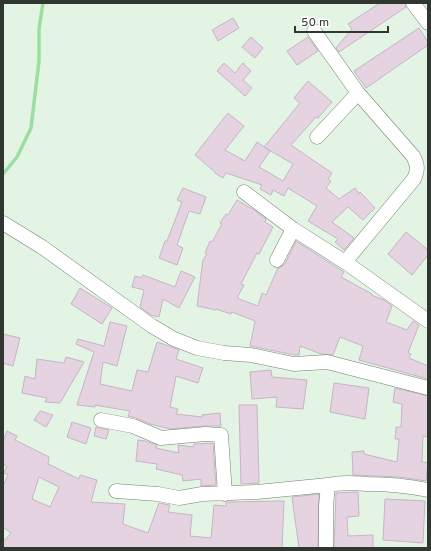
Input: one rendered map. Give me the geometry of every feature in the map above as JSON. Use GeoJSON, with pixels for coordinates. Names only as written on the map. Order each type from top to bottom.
{"type":"FeatureCollection","features":[{"type":"Feature","properties":{"kind":"street"},"geometry":{"type":"LineString","coordinates":[[414,3],[428,24]]}},
{"type":"Feature","properties":{"kind":"street"},"geometry":{"type":"LineString","coordinates":[[314,32],[358,92],[414,156],[418,170],[414,179],[345,262]]}},
{"type":"Feature","properties":{"kind":"street"},"geometry":{"type":"LineString","coordinates":[[317,137],[358,92]]}},
{"type":"Feature","properties":{"kind":"street"},"geometry":{"type":"LineString","coordinates":[[244,192],[293,229],[345,262],[428,321]]}},
{"type":"Feature","properties":{"kind":"street"},"geometry":{"type":"LineString","coordinates":[[3,223],[42,247],[152,326],[174,339],[197,348],[224,354],[251,355],[294,364],[327,362],[428,388]]}},
{"type":"Feature","properties":{"kind":"street"},"geometry":{"type":"LineString","coordinates":[[278,260],[293,229]]}},
{"type":"Feature","properties":{"kind":"street"},"geometry":{"type":"LineString","coordinates":[[101,420],[133,426],[161,438],[220,434],[225,494]]}},
{"type":"Feature","properties":{"kind":"street"},"geometry":{"type":"LineString","coordinates":[[116,491],[158,494],[179,498],[202,494],[225,494],[339,482],[390,484],[428,490]]}},
{"type":"Feature","properties":{"kind":"street"},"geometry":{"type":"LineString","coordinates":[[326,548],[326,506],[328,484]]}},
{"type":"Feature","properties":{"kind":"building"},"geometry":{"type":"Polygon","coordinates":[[[380,3],[405,3],[406,7],[339,52],[336,48],[352,29],[348,24],[380,3]]]}},
{"type":"Feature","properties":{"kind":"building"},"geometry":{"type":"Polygon","coordinates":[[[233,18],[239,28],[218,41],[212,30],[233,18]]]}},
{"type":"Feature","properties":{"kind":"building"},"geometry":{"type":"Polygon","coordinates":[[[419,28],[428,42],[428,45],[366,88],[354,71],[419,28]]]}},
{"type":"Feature","properties":{"kind":"building"},"geometry":{"type":"Polygon","coordinates":[[[251,37],[263,48],[255,58],[242,47],[251,37]]]}},
{"type":"Feature","properties":{"kind":"building"},"geometry":{"type":"Polygon","coordinates":[[[308,37],[318,51],[297,65],[287,51],[308,37]]]}},
{"type":"Feature","properties":{"kind":"building"},"geometry":{"type":"Polygon","coordinates":[[[224,63],[235,73],[243,63],[251,71],[243,80],[252,88],[245,96],[217,71],[224,63]]]}},
{"type":"Feature","properties":{"kind":"building"},"geometry":{"type":"Polygon","coordinates":[[[308,81],[332,102],[318,118],[316,117],[291,145],[332,173],[328,179],[331,181],[326,188],[339,199],[355,188],[359,194],[360,192],[375,208],[363,220],[348,207],[332,222],[354,238],[344,250],[335,242],[338,239],[308,221],[317,206],[288,188],[284,196],[273,190],[271,195],[260,189],[262,185],[226,173],[223,178],[215,173],[195,155],[228,113],[244,126],[225,150],[245,161],[257,142],[264,147],[300,103],[294,98],[308,81]],[[265,148],[270,151],[259,167],[283,181],[293,164],[265,148]]]}},
{"type":"Feature","properties":{"kind":"building"},"geometry":{"type":"Polygon","coordinates":[[[183,188],[206,197],[200,214],[189,211],[177,245],[183,248],[177,265],[159,258],[182,202],[177,200],[183,188]]]}},
{"type":"Feature","properties":{"kind":"building"},"geometry":{"type":"Polygon","coordinates":[[[237,200],[266,219],[265,222],[273,227],[259,254],[257,253],[241,284],[244,285],[237,298],[258,306],[262,293],[266,295],[278,268],[285,264],[296,241],[344,272],[341,277],[372,294],[371,295],[384,300],[392,306],[386,322],[407,330],[413,321],[419,325],[408,353],[411,354],[409,358],[428,366],[428,379],[359,360],[363,346],[340,337],[333,355],[321,354],[300,346],[299,355],[295,355],[250,346],[255,321],[232,312],[231,314],[216,309],[197,306],[203,260],[207,254],[205,253],[210,241],[212,242],[222,224],[220,223],[226,214],[228,215],[237,200]]]}},
{"type":"Feature","properties":{"kind":"building"},"geometry":{"type":"Polygon","coordinates":[[[406,232],[428,250],[428,255],[412,275],[388,254],[406,232]]]}},
{"type":"Feature","properties":{"kind":"building"},"geometry":{"type":"Polygon","coordinates":[[[181,271],[195,277],[179,308],[163,299],[159,317],[151,315],[140,307],[144,290],[132,287],[135,276],[141,278],[143,275],[175,287],[181,271]]]}},
{"type":"Feature","properties":{"kind":"building"},"geometry":{"type":"Polygon","coordinates":[[[80,288],[112,308],[102,324],[71,304],[80,288]]]}},
{"type":"Feature","properties":{"kind":"building"},"geometry":{"type":"Polygon","coordinates":[[[110,322],[127,326],[117,366],[103,362],[100,384],[132,391],[137,370],[148,372],[157,342],[169,346],[179,350],[176,359],[203,368],[198,383],[176,376],[170,407],[178,409],[176,414],[202,417],[202,415],[220,413],[221,426],[170,429],[128,416],[130,411],[95,405],[95,407],[77,405],[94,352],[76,344],[78,339],[104,346],[110,322]]]}},
{"type":"Feature","properties":{"kind":"building"},"geometry":{"type":"Polygon","coordinates":[[[3,334],[20,338],[13,366],[3,363],[3,334]]]}},
{"type":"Feature","properties":{"kind":"building"},"geometry":{"type":"Polygon","coordinates":[[[66,357],[84,362],[60,403],[45,402],[47,398],[22,393],[25,376],[35,379],[37,359],[64,363],[66,357]]]}},
{"type":"Feature","properties":{"kind":"building"},"geometry":{"type":"Polygon","coordinates":[[[271,370],[272,377],[307,380],[303,409],[276,407],[277,397],[252,399],[250,372],[271,370]]]}},
{"type":"Feature","properties":{"kind":"building"},"geometry":{"type":"Polygon","coordinates":[[[334,383],[369,388],[365,419],[330,412],[334,383]]]}},
{"type":"Feature","properties":{"kind":"building"},"geometry":{"type":"Polygon","coordinates":[[[395,388],[428,396],[428,437],[423,436],[422,462],[428,463],[426,481],[399,477],[353,475],[352,452],[364,451],[364,454],[397,462],[399,439],[395,439],[396,427],[401,427],[402,404],[393,402],[395,388]]]}},
{"type":"Feature","properties":{"kind":"building"},"geometry":{"type":"Polygon","coordinates":[[[239,405],[257,405],[259,483],[241,484],[239,405]]]}},
{"type":"Feature","properties":{"kind":"building"},"geometry":{"type":"Polygon","coordinates":[[[40,411],[53,415],[46,427],[34,420],[40,411]]]}},
{"type":"Feature","properties":{"kind":"building"},"geometry":{"type":"Polygon","coordinates":[[[72,422],[91,428],[86,444],[67,437],[72,422]]]}},
{"type":"Feature","properties":{"kind":"building"},"geometry":{"type":"Polygon","coordinates":[[[96,427],[109,430],[106,439],[94,436],[96,427]]]}},
{"type":"Feature","properties":{"kind":"building"},"geometry":{"type":"Polygon","coordinates":[[[7,431],[17,436],[15,440],[49,457],[48,464],[79,479],[80,475],[97,480],[91,502],[125,504],[123,524],[148,533],[159,503],[170,505],[168,512],[192,515],[190,536],[211,538],[214,505],[226,506],[226,502],[284,501],[282,548],[3,548],[3,542],[11,533],[3,527],[3,486],[8,475],[4,473],[7,466],[3,464],[3,441],[7,431]],[[39,477],[32,499],[50,507],[59,487],[39,477]]]}},
{"type":"Feature","properties":{"kind":"building"},"geometry":{"type":"Polygon","coordinates":[[[138,440],[157,445],[156,448],[179,453],[178,445],[193,447],[194,444],[213,443],[216,485],[201,486],[201,479],[183,481],[182,475],[156,469],[157,464],[136,461],[138,440]]]}},
{"type":"Feature","properties":{"kind":"building"},"geometry":{"type":"Polygon","coordinates":[[[358,492],[359,516],[347,517],[348,536],[373,535],[373,548],[334,548],[336,493],[358,492]]]}},
{"type":"Feature","properties":{"kind":"building"},"geometry":{"type":"Polygon","coordinates":[[[319,494],[318,548],[299,548],[292,497],[319,494]]]}},
{"type":"Feature","properties":{"kind":"building"},"geometry":{"type":"Polygon","coordinates":[[[385,499],[425,501],[423,543],[383,540],[385,499]]]}},
{"type":"Feature","properties":{"kind":"waterway"},"geometry":{"type":"LineString","coordinates":[[3,174],[17,157],[31,128],[39,61],[39,29],[43,3]]}}]}
